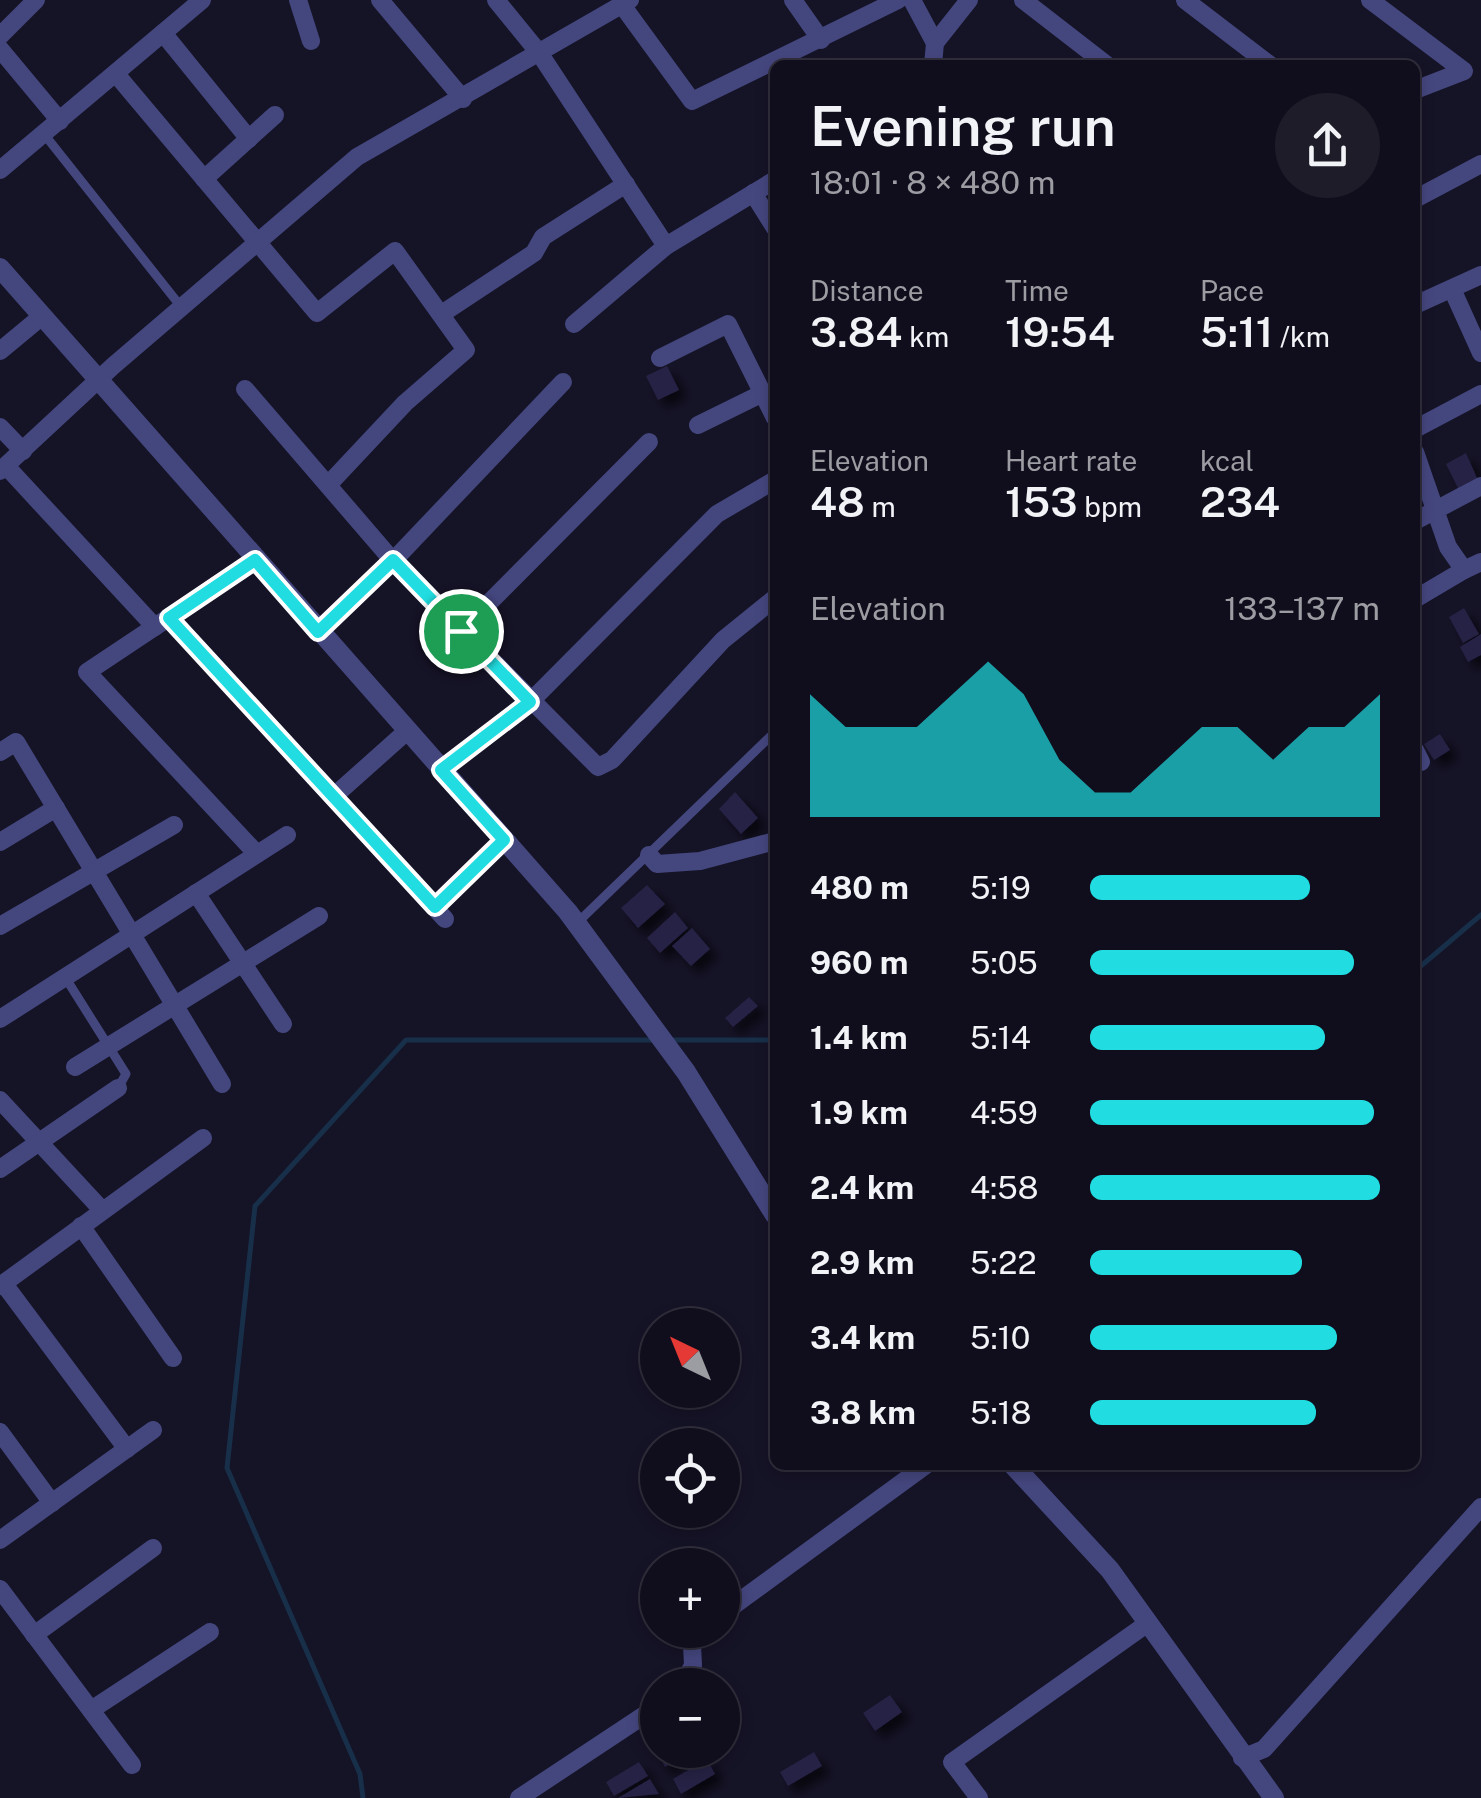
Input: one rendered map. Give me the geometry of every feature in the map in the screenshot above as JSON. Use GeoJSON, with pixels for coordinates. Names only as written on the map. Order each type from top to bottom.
{"type":"FeatureCollection","features":[{"type":"Feature","properties":{"kind":"street"},"geometry":{"type":"LineString","coordinates":[[36,0],[1,36],[60,121]]}},
{"type":"Feature","properties":{"kind":"street"},"geometry":{"type":"LineString","coordinates":[[0,170],[202,0]]}},
{"type":"Feature","properties":{"kind":"street"},"geometry":{"type":"LineString","coordinates":[[298,0],[311,41]]}},
{"type":"Feature","properties":{"kind":"street"},"geometry":{"type":"LineString","coordinates":[[380,0],[463,99]]}},
{"type":"Feature","properties":{"kind":"street"},"geometry":{"type":"LineString","coordinates":[[496,0],[540,54],[666,246]]}},
{"type":"Feature","properties":{"kind":"street"},"geometry":{"type":"LineString","coordinates":[[793,0],[820,40]]}},
{"type":"Feature","properties":{"kind":"street"},"geometry":{"type":"LineString","coordinates":[[778,60],[898,0]]}},
{"type":"Feature","properties":{"kind":"street"},"geometry":{"type":"LineString","coordinates":[[912,0],[936,58]]}},
{"type":"Feature","properties":{"kind":"street"},"geometry":{"type":"LineString","coordinates":[[936,58],[969,0]]}},
{"type":"Feature","properties":{"kind":"street"},"geometry":{"type":"LineString","coordinates":[[1022,0],[1100,60]]}},
{"type":"Feature","properties":{"kind":"street"},"geometry":{"type":"LineString","coordinates":[[1186,0],[1264,60]]}},
{"type":"Feature","properties":{"kind":"street"},"geometry":{"type":"LineString","coordinates":[[1370,0],[1472,67]]}},
{"type":"Feature","properties":{"kind":"street"},"geometry":{"type":"LineString","coordinates":[[504,840],[440,913],[333,796],[4,469],[357,157],[626,3],[692,101],[770,64]]}},
{"type":"Feature","properties":{"kind":"street"},"geometry":{"type":"LineString","coordinates":[[163,33],[249,138]]}},
{"type":"Feature","properties":{"kind":"street"},"geometry":{"type":"LineString","coordinates":[[1420,88],[1472,67]]}},
{"type":"Feature","properties":{"kind":"street"},"geometry":{"type":"LineString","coordinates":[[116,74],[317,313],[395,251],[466,350],[405,403],[400,414],[328,484]]}},
{"type":"Feature","properties":{"kind":"street"},"geometry":{"type":"LineString","coordinates":[[204,178],[276,115]]}},
{"type":"Feature","properties":{"kind":"street"},"geometry":{"type":"LineString","coordinates":[[1420,196],[1481,164]]}},
{"type":"Feature","properties":{"kind":"street"},"geometry":{"type":"LineString","coordinates":[[574,324],[666,246],[770,183]]}},
{"type":"Feature","properties":{"kind":"street"},"geometry":{"type":"LineString","coordinates":[[443,313],[534,253],[542,236],[626,184]]}},
{"type":"Feature","properties":{"kind":"street"},"geometry":{"type":"LineString","coordinates":[[753,193],[770,220]]}},
{"type":"Feature","properties":{"kind":"street"},"geometry":{"type":"LineString","coordinates":[[0,268],[577,923],[670,1050],[770,1208]]}},
{"type":"Feature","properties":{"kind":"street"},"geometry":{"type":"LineString","coordinates":[[1420,302],[1481,275]]}},
{"type":"Feature","properties":{"kind":"street"},"geometry":{"type":"LineString","coordinates":[[1452,289],[1481,352]]}},
{"type":"Feature","properties":{"kind":"street"},"geometry":{"type":"LineString","coordinates":[[0,351],[42,317]]}},
{"type":"Feature","properties":{"kind":"street"},"geometry":{"type":"LineString","coordinates":[[660,358],[728,324],[770,407]]}},
{"type":"Feature","properties":{"kind":"street"},"geometry":{"type":"LineString","coordinates":[[318,632],[393,560],[563,382]]}},
{"type":"Feature","properties":{"kind":"street"},"geometry":{"type":"LineString","coordinates":[[244,389],[393,560],[598,767],[612,760],[723,640],[770,602]]}},
{"type":"Feature","properties":{"kind":"street"},"geometry":{"type":"LineString","coordinates":[[698,425],[763,392]]}},
{"type":"Feature","properties":{"kind":"street"},"geometry":{"type":"LineString","coordinates":[[1420,426],[1481,394]]}},
{"type":"Feature","properties":{"kind":"street"},"geometry":{"type":"LineString","coordinates":[[0,426],[24,452]]}},
{"type":"Feature","properties":{"kind":"street"},"geometry":{"type":"LineString","coordinates":[[461,631],[649,442]]}},
{"type":"Feature","properties":{"kind":"street"},"geometry":{"type":"LineString","coordinates":[[1420,466],[1448,547],[1473,566],[1420,595]]}},
{"type":"Feature","properties":{"kind":"street"},"geometry":{"type":"LineString","coordinates":[[441,770],[530,702],[716,514],[770,483]]}},
{"type":"Feature","properties":{"kind":"street"},"geometry":{"type":"LineString","coordinates":[[1420,518],[1481,486]]}},
{"type":"Feature","properties":{"kind":"street"},"geometry":{"type":"LineString","coordinates":[[255,560],[87,672],[257,854]]}},
{"type":"Feature","properties":{"kind":"street"},"geometry":{"type":"LineString","coordinates":[[333,796],[407,731]]}},
{"type":"Feature","properties":{"kind":"street"},"geometry":{"type":"LineString","coordinates":[[0,752],[16,742],[222,1084]]}},
{"type":"Feature","properties":{"kind":"street"},"geometry":{"type":"LineString","coordinates":[[0,842],[56,808]]}},
{"type":"Feature","properties":{"kind":"street"},"geometry":{"type":"LineString","coordinates":[[0,926],[174,825]]}},
{"type":"Feature","properties":{"kind":"street"},"geometry":{"type":"LineString","coordinates":[[0,1019],[287,835]]}},
{"type":"Feature","properties":{"kind":"street"},"geometry":{"type":"LineString","coordinates":[[649,856],[657,864],[690,863],[770,842]]}},
{"type":"Feature","properties":{"kind":"street"},"geometry":{"type":"LineString","coordinates":[[196,893],[283,1024]]}},
{"type":"Feature","properties":{"kind":"street"},"geometry":{"type":"LineString","coordinates":[[74,1067],[319,916]]}},
{"type":"Feature","properties":{"kind":"street"},"geometry":{"type":"LineString","coordinates":[[0,1168],[118,1088]]}},
{"type":"Feature","properties":{"kind":"street"},"geometry":{"type":"LineString","coordinates":[[0,1100],[102,1210]]}},
{"type":"Feature","properties":{"kind":"street"},"geometry":{"type":"LineString","coordinates":[[127,1449],[2,1285],[203,1138]]}},
{"type":"Feature","properties":{"kind":"street"},"geometry":{"type":"LineString","coordinates":[[80,1226],[173,1358]]}},
{"type":"Feature","properties":{"kind":"street"},"geometry":{"type":"LineString","coordinates":[[0,1540],[154,1430]]}},
{"type":"Feature","properties":{"kind":"street"},"geometry":{"type":"LineString","coordinates":[[0,1432],[52,1502]]}},
{"type":"Feature","properties":{"kind":"street"},"geometry":{"type":"LineString","coordinates":[[740,1601],[919,1470]]}},
{"type":"Feature","properties":{"kind":"street"},"geometry":{"type":"LineString","coordinates":[[1018,1470],[1110,1570],[1274,1798]]}},
{"type":"Feature","properties":{"kind":"street"},"geometry":{"type":"LineString","coordinates":[[1242,1758],[1264,1749],[1481,1508]]}},
{"type":"Feature","properties":{"kind":"street"},"geometry":{"type":"LineString","coordinates":[[34,1635],[153,1548]]}},
{"type":"Feature","properties":{"kind":"street"},"geometry":{"type":"LineString","coordinates":[[0,1588],[132,1765]]}},
{"type":"Feature","properties":{"kind":"street"},"geometry":{"type":"LineString","coordinates":[[979,1798],[952,1762],[1148,1623]]}},
{"type":"Feature","properties":{"kind":"street"},"geometry":{"type":"LineString","coordinates":[[91,1710],[210,1632]]}},
{"type":"Feature","properties":{"kind":"street"},"geometry":{"type":"LineString","coordinates":[[519,1798],[640,1718]]}},
{"type":"Feature","properties":{"kind":"lane"},"geometry":{"type":"LineString","coordinates":[[44,134],[182,308]]}},
{"type":"Feature","properties":{"kind":"lane"},"geometry":{"type":"LineString","coordinates":[[577,923],[770,737]]}},
{"type":"Feature","properties":{"kind":"lane"},"geometry":{"type":"LineString","coordinates":[[65,977],[111,1044],[126,1074],[118,1088]]}},
{"type":"Feature","properties":{"kind":"building"},"geometry":{"type":"Polygon","coordinates":[[[667,366],[679,390],[658,400],[646,376],[667,366]]]}},
{"type":"Feature","properties":{"kind":"building"},"geometry":{"type":"Polygon","coordinates":[[[1466,453],[1477,478],[1458,488],[1446,464],[1466,453]]]}},
{"type":"Feature","properties":{"kind":"building"},"geometry":{"type":"Polygon","coordinates":[[[1464,608],[1479,634],[1463,643],[1449,617],[1464,608]]]}},
{"type":"Feature","properties":{"kind":"building"},"geometry":{"type":"Polygon","coordinates":[[[1481,634],[1481,655],[1468,662],[1460,647],[1481,634]]]}},
{"type":"Feature","properties":{"kind":"building"},"geometry":{"type":"Polygon","coordinates":[[[1440,734],[1450,750],[1434,760],[1424,744],[1440,734]]]}},
{"type":"Feature","properties":{"kind":"building"},"geometry":{"type":"Polygon","coordinates":[[[735,792],[758,818],[741,834],[719,809],[735,792]]]}},
{"type":"Feature","properties":{"kind":"building"},"geometry":{"type":"Polygon","coordinates":[[[647,885],[665,904],[638,928],[621,908],[647,885]]]}},
{"type":"Feature","properties":{"kind":"building"},"geometry":{"type":"Polygon","coordinates":[[[675,912],[688,928],[660,953],[647,938],[675,912]]]}},
{"type":"Feature","properties":{"kind":"building"},"geometry":{"type":"Polygon","coordinates":[[[692,928],[710,949],[691,966],[672,946],[692,928]]]}},
{"type":"Feature","properties":{"kind":"building"},"geometry":{"type":"Polygon","coordinates":[[[749,997],[758,1006],[733,1027],[725,1018],[749,997]]]}},
{"type":"Feature","properties":{"kind":"building"},"geometry":{"type":"Polygon","coordinates":[[[890,1695],[902,1712],[875,1731],[863,1713],[890,1695]]]}},
{"type":"Feature","properties":{"kind":"building"},"geometry":{"type":"Polygon","coordinates":[[[814,1752],[822,1766],[788,1786],[780,1772],[814,1752]]]}},
{"type":"Feature","properties":{"kind":"building"},"geometry":{"type":"Polygon","coordinates":[[[639,1762],[648,1776],[614,1796],[606,1782],[639,1762]]]}},
{"type":"Feature","properties":{"kind":"building"},"geometry":{"type":"Polygon","coordinates":[[[692,1768],[712,1768],[715,1774],[681,1794],[673,1779],[692,1768]]]}},
{"type":"Feature","properties":{"kind":"building"},"geometry":{"type":"Polygon","coordinates":[[[650,1779],[659,1794],[618,1798],[650,1779]]]}},
{"type":"Feature","properties":{"kind":"waterway"},"geometry":{"type":"LineString","coordinates":[[1420,967],[1481,915]]}},
{"type":"Feature","properties":{"kind":"waterway"},"geometry":{"type":"LineString","coordinates":[[363,1798],[360,1774],[227,1468],[255,1206],[406,1040],[652,1040]]}},
{"type":"Feature","properties":{"kind":"waterway"},"geometry":{"type":"LineString","coordinates":[[668,1040],[770,1040]]}},
{"type":"Feature","properties":{"kind":"route"},"geometry":{"type":"LineString","coordinates":[[255,560],[318,632],[393,560],[461,631],[530,702],[441,770],[504,840],[435,907],[169,618],[255,560]]}}]}
